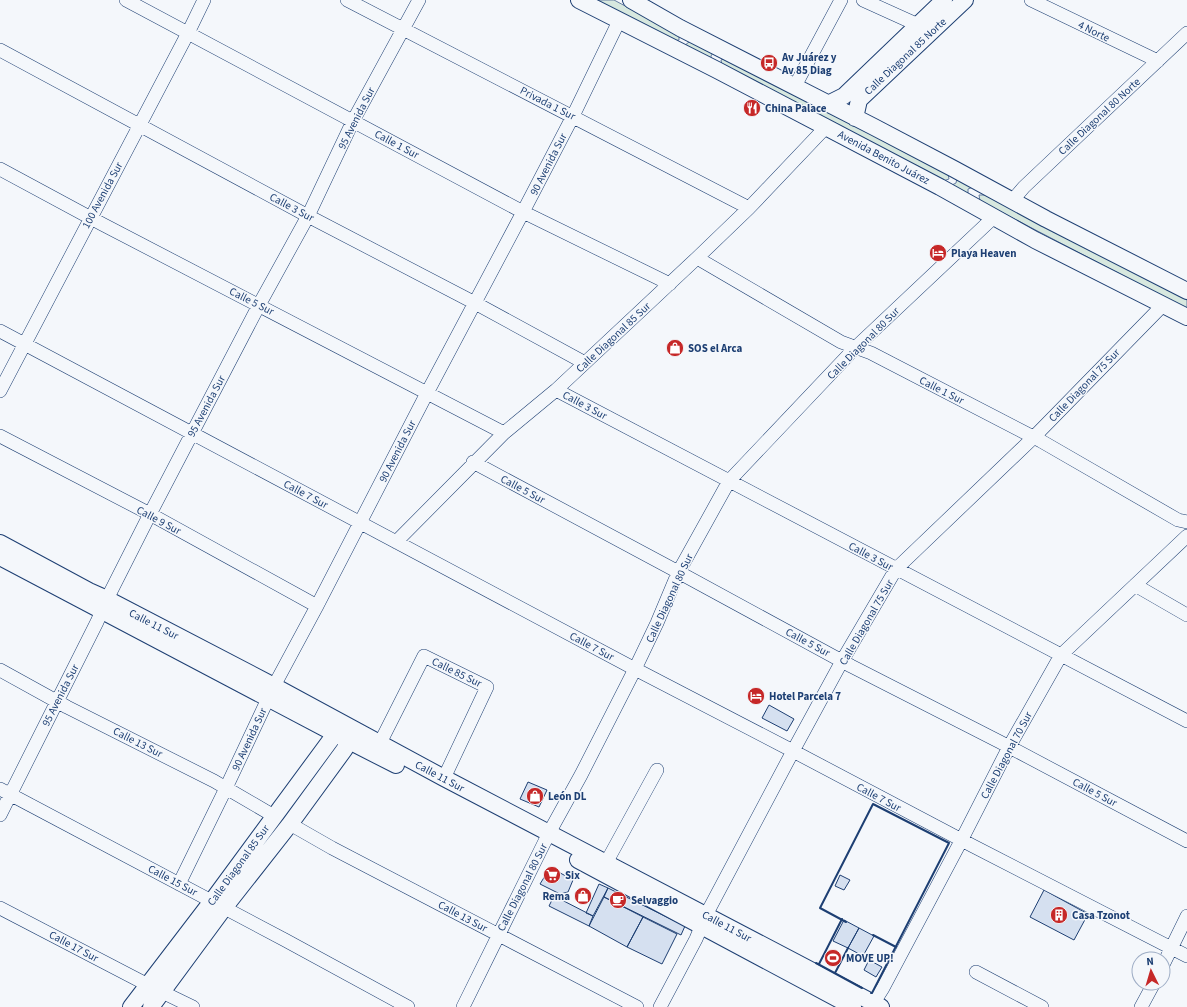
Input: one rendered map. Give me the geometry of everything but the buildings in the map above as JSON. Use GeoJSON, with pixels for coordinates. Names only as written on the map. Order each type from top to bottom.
{"type":"FeatureCollection","features":[{"type":"Feature","properties":{"kind":"main road","name":"Avenida Benito Juárez"},"geometry":{"type":"LineString","coordinates":[[579,0],[826,127],[940,187],[1035,240],[1187,317]]}},
{"type":"Feature","properties":{"kind":"main road","name":"Avenida Benito Juárez"},"geometry":{"type":"LineString","coordinates":[[631,0],[680,28],[795,86],[1046,219],[1185,288]]}},
{"type":"Feature","properties":{"kind":"main road","name":"Calle Diagonal 85 Norte"},"geometry":{"type":"LineString","coordinates":[[855,118],[859,100],[926,28],[944,0]]}},
{"type":"Feature","properties":{"kind":"main road","name":"Calle Diagonal 85 Norte"},"geometry":{"type":"LineString","coordinates":[[828,104],[844,96],[926,28],[965,0]]}},
{"type":"Feature","properties":{"kind":"main road"},"geometry":{"type":"LineString","coordinates":[[669,46],[682,43],[684,40],[680,28]]}},
{"type":"Feature","properties":{"kind":"main road"},"geometry":{"type":"LineString","coordinates":[[717,70],[716,59],[718,56],[729,53]]}},
{"type":"Feature","properties":{"kind":"main road"},"geometry":{"type":"LineString","coordinates":[[940,187],[952,182],[954,169]]}},
{"type":"Feature","properties":{"kind":"main road"},"geometry":{"type":"LineString","coordinates":[[976,208],[976,192],[992,190]]}},
{"type":"Feature","properties":{"kind":"main road","name":"Calle 11 Sur"},"geometry":{"type":"LineString","coordinates":[[0,543],[89,591],[104,605]]}},
{"type":"Feature","properties":{"kind":"main road","name":"Calle 11 Sur"},"geometry":{"type":"LineString","coordinates":[[0,557],[104,605],[346,733],[377,755],[547,838],[704,921],[875,1006]]}},
{"type":"Feature","properties":{"kind":"main road","name":"Calle 11 Sur"},"geometry":{"type":"LineString","coordinates":[[346,733],[380,743],[444,778],[547,838],[606,862],[704,921],[853,1007]]}},
{"type":"Feature","properties":{"kind":"main road","name":"Calle Diagonal 85 Sur"},"geometry":{"type":"LineString","coordinates":[[131,1007],[155,989],[218,904],[274,816],[346,733]]}},
{"type":"Feature","properties":{"kind":"main road","name":"Calle Diagonal 85 Sur"},"geometry":{"type":"LineString","coordinates":[[218,904],[290,824],[346,733]]}},
{"type":"Feature","properties":{"kind":"main road","name":"Calle Diagonal 85 Sur"},"geometry":{"type":"LineString","coordinates":[[150,1007],[155,989]]}},
{"type":"Feature","properties":{"kind":"street","name":"Calle 1 Sur"},"geometry":{"type":"LineString","coordinates":[[126,0],[523,212],[670,284]]}},
{"type":"Feature","properties":{"kind":"street","name":"100 Avenida Sur"},"geometry":{"type":"LineString","coordinates":[[0,391],[204,0]]}},
{"type":"Feature","properties":{"kind":"street","name":"Privada 1 Sur"},"geometry":{"type":"LineString","coordinates":[[347,0],[749,208]]}},
{"type":"Feature","properties":{"kind":"street","name":"95 Avenida Sur"},"geometry":{"type":"LineString","coordinates":[[0,815],[5,792],[57,701],[150,514],[259,305],[308,216],[353,121],[419,0]]}},
{"type":"Feature","properties":{"kind":"street"},"geometry":{"type":"LineString","coordinates":[[795,86],[842,0]]}},
{"type":"Feature","properties":{"kind":"street"},"geometry":{"type":"LineString","coordinates":[[864,0],[926,28]]}},
{"type":"Feature","properties":{"kind":"street","name":"4 Norte"},"geometry":{"type":"LineString","coordinates":[[1031,0],[1158,61]]}},
{"type":"Feature","properties":{"kind":"street","name":"90 Avenida Sur"},"geometry":{"type":"LineString","coordinates":[[179,884],[271,692],[573,116],[619,20]]}},
{"type":"Feature","properties":{"kind":"street","name":"Calle Diagonal 80 Norte"},"geometry":{"type":"LineString","coordinates":[[1012,200],[1158,61],[1184,40]]}},
{"type":"Feature","properties":{"kind":"street","name":"Calle 3 Sur"},"geometry":{"type":"LineString","coordinates":[[0,50],[585,363]]}},
{"type":"Feature","properties":{"kind":"street","name":"Calle Diagonal 85 Sur"},"geometry":{"type":"LineString","coordinates":[[396,542],[504,433],[556,390],[749,208],[826,127]]}},
{"type":"Feature","properties":{"kind":"street","name":"Calle 5 Sur"},"geometry":{"type":"LineString","coordinates":[[0,169],[90,218],[504,433]]}},
{"type":"Feature","properties":{"kind":"street","name":"Calle Diagonal 80 Sur"},"geometry":{"type":"LineString","coordinates":[[463,1007],[547,838],[635,669],[657,623],[678,573],[730,482],[856,347],[994,217]]}},
{"type":"Feature","properties":{"kind":"street","name":"Calle 1 Sur"},"geometry":{"type":"LineString","coordinates":[[697,258],[842,342],[856,347],[1034,437],[1178,520],[1187,522]]}},
{"type":"Feature","properties":{"kind":"street","name":"Calle Diagonal 75 Sur"},"geometry":{"type":"LineString","coordinates":[[660,1007],[793,751],[842,661],[896,569],[1034,437],[1163,305]]}},
{"type":"Feature","properties":{"kind":"street","name":"Calle 7 Sur"},"geometry":{"type":"LineString","coordinates":[[0,331],[635,669],[962,841],[1187,956]]}},
{"type":"Feature","properties":{"kind":"street","name":"Calle 3 Sur"},"geometry":{"type":"LineString","coordinates":[[556,390],[1187,721]]}},
{"type":"Feature","properties":{"kind":"street","name":"Calle 9 Sur"},"geometry":{"type":"LineString","coordinates":[[0,436],[150,514],[317,606]]}},
{"type":"Feature","properties":{"kind":"street","name":"Calle 5 Sur"},"geometry":{"type":"LineString","coordinates":[[474,462],[842,661],[1187,841]]}},
{"type":"Feature","properties":{"kind":"street","name":"Calle Diagonal 70 Sur"},"geometry":{"type":"LineString","coordinates":[[875,1006],[883,988],[962,841],[1009,747],[1061,655],[1187,536]]}},
{"type":"Feature","properties":{"kind":"street"},"geometry":{"type":"LineString","coordinates":[[1135,585],[1187,615]]}},
{"type":"Feature","properties":{"kind":"street","name":"Calle 85 Sur"},"geometry":{"type":"LineString","coordinates":[[380,743],[424,656],[488,687],[444,778]]}},
{"type":"Feature","properties":{"kind":"street","name":"Calle 13 Sur"},"geometry":{"type":"LineString","coordinates":[[0,670],[226,788],[274,816]]}},
{"type":"Feature","properties":{"kind":"street"},"geometry":{"type":"LineString","coordinates":[[606,862],[657,770]]}},
{"type":"Feature","properties":{"kind":"street","name":"Calle 15 Sur"},"geometry":{"type":"LineString","coordinates":[[5,792],[218,904],[408,1007]]}},
{"type":"Feature","properties":{"kind":"street","name":"Calle 13 Sur"},"geometry":{"type":"LineString","coordinates":[[290,824],[332,848],[637,1007]]}},
{"type":"Feature","properties":{"kind":"street","name":"Calle 17 Sur"},"geometry":{"type":"LineString","coordinates":[[0,908],[155,989],[193,1007]]}},
{"type":"Feature","properties":{"kind":"street"},"geometry":{"type":"LineString","coordinates":[[1170,951],[1187,916]]}},
{"type":"Feature","properties":{"kind":"street"},"geometry":{"type":"LineString","coordinates":[[976,972],[1042,1007]]}},
{"type":"Feature","properties":{"kind":"street"},"geometry":{"type":"LineString","coordinates":[[1141,1007],[1150,991]]}},
{"type":"Feature","properties":{"kind":"shaded area"},"geometry":{"type":"Polygon","coordinates":[[[594,0],[614,0],[679,35],[679,40],[673,41],[594,0]]]}},
{"type":"Feature","properties":{"kind":"shaded area"},"geometry":{"type":"Polygon","coordinates":[[[689,39],[714,51],[711,56],[711,60],[684,46],[689,42],[689,39]]]}},
{"type":"Feature","properties":{"kind":"shaded area"},"geometry":{"type":"Polygon","coordinates":[[[726,58],[948,174],[949,179],[943,181],[722,65],[721,60],[726,58]]]}},
{"type":"Feature","properties":{"kind":"shaded area"},"geometry":{"type":"Polygon","coordinates":[[[957,178],[973,187],[968,189],[968,194],[952,185],[956,183],[957,178]]]}},
{"type":"Feature","properties":{"kind":"shaded area"},"geometry":{"type":"Polygon","coordinates":[[[979,195],[985,195],[1187,300],[1187,309],[980,201],[979,195]]]}},
{"type":"Feature","properties":{"kind":"shaded area"},"geometry":{"type":"Polygon","coordinates":[[[336,746],[336,750],[227,896],[333,747],[336,746]]]}},
{"type":"Feature","properties":{"kind":"wall"},"geometry":{"type":"LineString","coordinates":[[846,922],[820,908],[873,804],[949,843],[871,993]]}},
{"type":"Feature","properties":{"kind":"wall"},"geometry":{"type":"LineString","coordinates":[[819,964],[842,919]]}},
{"type":"Feature","properties":{"kind":"wall"},"geometry":{"type":"LineString","coordinates":[[873,935],[896,947]]}},
{"type":"Feature","properties":{"kind":"wall"},"geometry":{"type":"LineString","coordinates":[[835,973],[848,948]]}},
{"type":"Feature","properties":{"kind":"wall"},"geometry":{"type":"LineString","coordinates":[[816,963],[862,988]]}},
{"type":"Feature","properties":{"kind":"place","name":"Av Juárez y Av 85 Diag"},"geometry":{"type":"Point","coordinates":[769,63]}},
{"type":"Feature","properties":{"kind":"place","name":"China Palace"},"geometry":{"type":"Point","coordinates":[752,108]}},
{"type":"Feature","properties":{"kind":"place","name":"Playa Heaven"},"geometry":{"type":"Point","coordinates":[938,253]}},
{"type":"Feature","properties":{"kind":"place","name":"SOS el Arca"},"geometry":{"type":"Point","coordinates":[675,348]}},
{"type":"Feature","properties":{"kind":"place","name":"Hotel Parcela 7"},"geometry":{"type":"Point","coordinates":[756,696]}},
{"type":"Feature","properties":{"kind":"place","name":"León DL"},"geometry":{"type":"Point","coordinates":[535,796]}},
{"type":"Feature","properties":{"kind":"place","name":"Six"},"geometry":{"type":"Point","coordinates":[552,875]}},
{"type":"Feature","properties":{"kind":"place","name":"Rema"},"geometry":{"type":"Point","coordinates":[583,896]}},
{"type":"Feature","properties":{"kind":"place","name":"Selvaggio"},"geometry":{"type":"Point","coordinates":[618,900]}},
{"type":"Feature","properties":{"kind":"place","name":"Casa Tzonot"},"geometry":{"type":"Point","coordinates":[1059,915]}},
{"type":"Feature","properties":{"kind":"place","name":"MOVE UP!"},"geometry":{"type":"Point","coordinates":[833,958]}}]}
